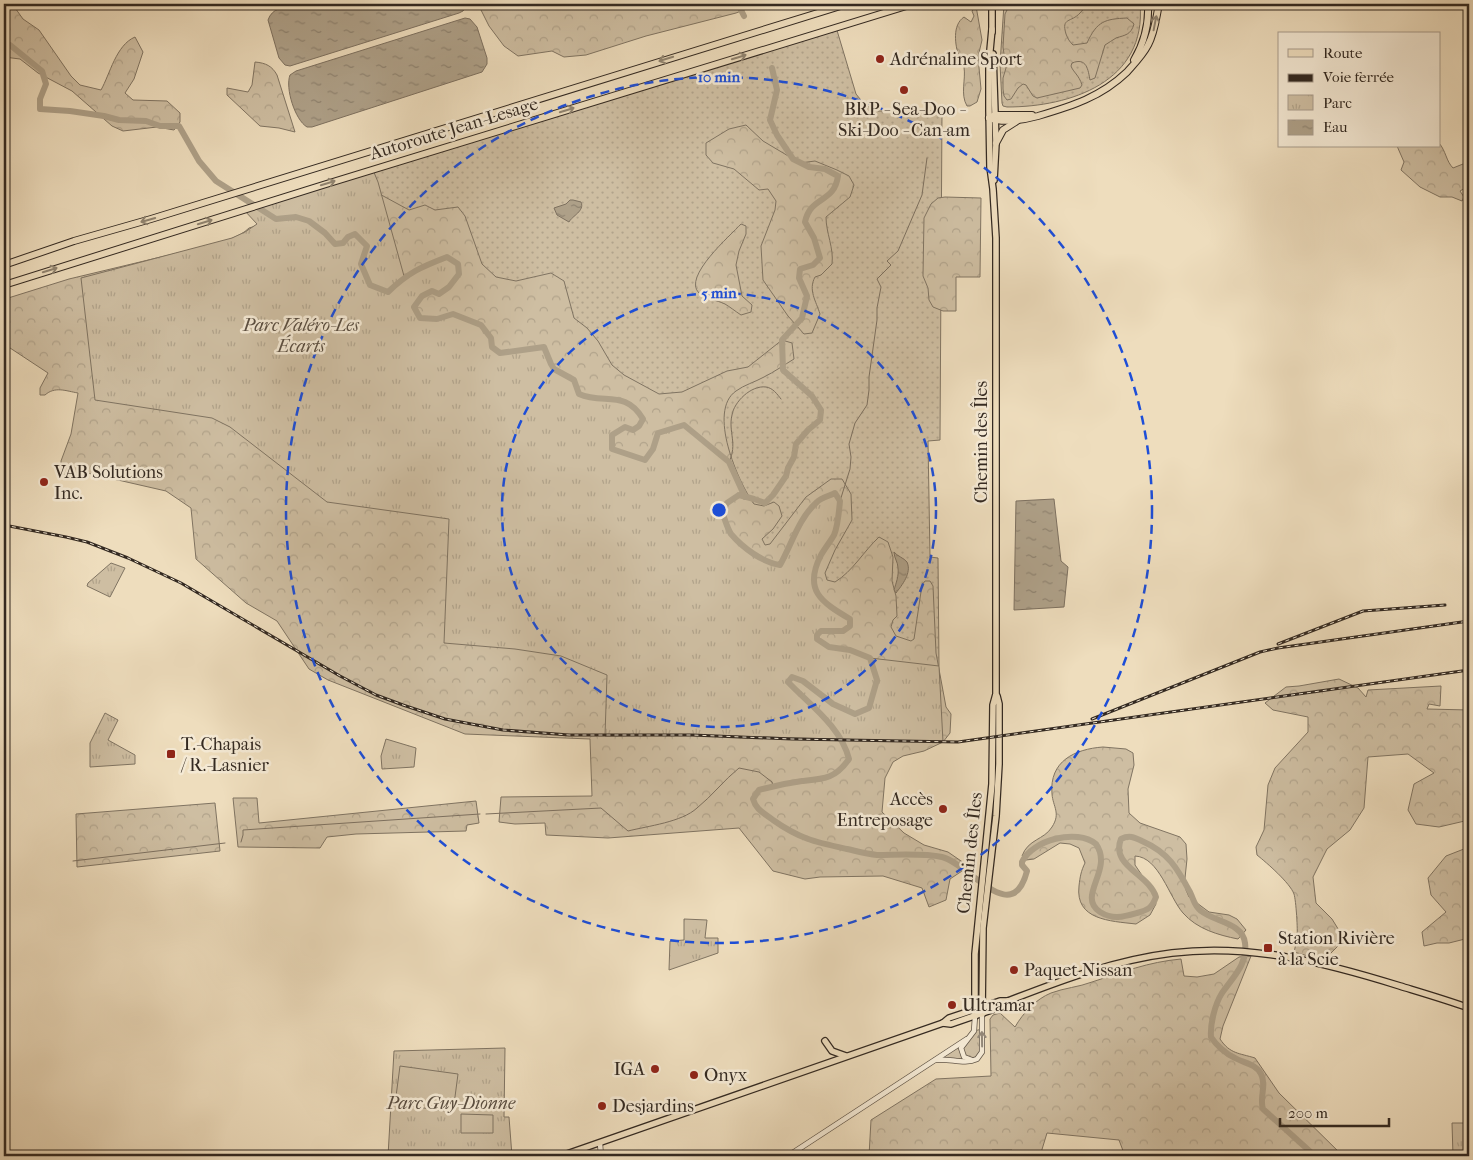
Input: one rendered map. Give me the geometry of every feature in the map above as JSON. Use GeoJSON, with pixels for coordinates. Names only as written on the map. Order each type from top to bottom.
{"type":"FeatureCollection","features":[{"type":"Feature","properties":{"kind":"highway","name":"Autoroute Jean-Lesage"},"geometry":{"type":"LineString","coordinates":[[4,265],[74,241],[194,206],[847,4]]}},
{"type":"Feature","properties":{"kind":"highway","name":"Autoroute Jean-Lesage"},"geometry":{"type":"LineString","coordinates":[[4,285],[222,216],[913,4]]}},
{"type":"Feature","properties":{"kind":"highway"},"geometry":{"type":"LineString","coordinates":[[1128,70],[1145,35],[1148,4]]}},
{"type":"Feature","properties":{"kind":"highway"},"geometry":{"type":"LineString","coordinates":[[993,118],[1019,120],[1056,112],[1087,100],[1115,83],[1133,67],[1148,45],[1155,29],[1158,4]]}},
{"type":"Feature","properties":{"kind":"highway"},"geometry":{"type":"LineString","coordinates":[[993,118],[1038,116]]}},
{"type":"Feature","properties":{"kind":"highway"},"geometry":{"type":"LineString","coordinates":[[996,143],[1003,130],[1019,120]]}},
{"type":"Feature","properties":{"kind":"main road","name":"Chemin des Îles"},"geometry":{"type":"LineString","coordinates":[[992,4],[993,118],[990,167],[994,189]]}},
{"type":"Feature","properties":{"kind":"main road","name":"Chemin des Îles"},"geometry":{"type":"LineString","coordinates":[[978,1011],[983,894],[992,793],[994,705],[996,694],[996,305],[994,189],[996,143],[993,118]]}},
{"type":"Feature","properties":{"kind":"main road"},"geometry":{"type":"LineString","coordinates":[[561,1156],[942,1023],[949,1018],[978,1011],[1000,1001],[1008,1001],[1094,969],[1133,960],[1195,950],[1253,952],[1313,961],[1378,979],[1469,1008]]}},
{"type":"Feature","properties":{"kind":"main road"},"geometry":{"type":"LineString","coordinates":[[825,1041],[832,1051],[846,1056]]}},
{"type":"Feature","properties":{"kind":"street"},"geometry":{"type":"LineString","coordinates":[[974,1061],[966,1059],[960,1052],[960,1048],[975,1028],[978,1011]]}},
{"type":"Feature","properties":{"kind":"street"},"geometry":{"type":"LineString","coordinates":[[934,1060],[944,1059],[967,1062],[974,1061],[981,1056],[978,1011]]}},
{"type":"Feature","properties":{"kind":"street"},"geometry":{"type":"LineString","coordinates":[[788,1156],[968,1039]]}},
{"type":"Feature","properties":{"kind":"street"},"geometry":{"type":"LineString","coordinates":[[600,1142],[600,1156]]}},
{"type":"Feature","properties":{"kind":"green space"},"geometry":{"type":"Polygon","coordinates":[[[478,4],[759,4],[736,13],[646,36],[586,55],[564,57],[552,51],[518,56],[504,46],[489,26],[478,4]]]}},
{"type":"Feature","properties":{"kind":"green space"},"geometry":{"type":"Polygon","coordinates":[[[1004,4],[1140,4],[1139,31],[1131,53],[1118,71],[1100,85],[1079,95],[1055,102],[1007,107],[1003,106],[1002,103],[1000,64],[1004,4]]]}},
{"type":"Feature","properties":{"kind":"green space"},"geometry":{"type":"Polygon","coordinates":[[[1010,4],[1088,4],[1065,25],[1067,36],[1073,45],[1087,43],[1094,30],[1107,21],[1127,18],[1134,24],[1133,28],[1125,35],[1105,45],[1095,78],[1090,80],[1084,63],[1072,63],[1071,66],[1082,85],[1080,88],[1037,98],[1023,84],[1011,99],[1007,100],[1003,89],[1003,78],[1006,68],[1003,47],[1005,14],[1010,4]]]}},
{"type":"Feature","properties":{"kind":"green space"},"geometry":{"type":"Polygon","coordinates":[[[13,5],[23,19],[39,30],[71,76],[80,85],[101,90],[118,53],[128,41],[135,37],[143,52],[134,79],[125,93],[133,100],[167,101],[180,113],[180,122],[174,130],[157,127],[123,131],[112,126],[72,91],[38,73],[20,59],[4,57],[4,12],[7,7],[13,5]]]}},
{"type":"Feature","properties":{"kind":"green space"},"geometry":{"type":"Polygon","coordinates":[[[976,6],[982,40],[978,57],[981,89],[977,102],[967,106],[964,97],[964,66],[959,57],[956,30],[964,17],[971,22],[974,16],[972,11],[976,6]]]}},
{"type":"Feature","properties":{"kind":"green space"},"geometry":{"type":"Polygon","coordinates":[[[836,27],[856,94],[865,105],[878,111],[942,111],[940,440],[928,441],[930,557],[938,558],[939,666],[870,658],[780,565],[387,213],[373,170],[836,27]]]}},
{"type":"Feature","properties":{"kind":"green space"},"geometry":{"type":"Polygon","coordinates":[[[255,62],[268,65],[277,75],[295,132],[260,126],[227,95],[227,88],[248,92],[252,85],[255,62]]]}},
{"type":"Feature","properties":{"kind":"green space"},"geometry":{"type":"Polygon","coordinates":[[[746,125],[763,141],[800,163],[815,161],[849,176],[854,185],[850,197],[826,217],[832,252],[832,264],[821,275],[815,277],[813,282],[813,296],[820,314],[812,333],[804,334],[788,316],[763,280],[761,246],[775,210],[776,201],[768,189],[759,190],[734,169],[713,163],[706,155],[706,143],[729,129],[746,125]]]}},
{"type":"Feature","properties":{"kind":"green space"},"geometry":{"type":"Polygon","coordinates":[[[1440,144],[1453,168],[1463,164],[1469,165],[1464,176],[1468,180],[1467,187],[1460,191],[1464,197],[1462,201],[1452,197],[1440,197],[1420,187],[1401,170],[1404,162],[1398,148],[1440,148],[1440,144]]]}},
{"type":"Feature","properties":{"kind":"green space","name":"Parc Valéro-Les Écarts"},"geometry":{"type":"Polygon","coordinates":[[[373,170],[404,276],[447,257],[458,264],[459,274],[449,287],[439,294],[432,292],[422,296],[414,307],[420,318],[437,319],[453,314],[481,325],[491,338],[492,347],[500,352],[544,347],[551,364],[555,369],[574,380],[579,394],[588,397],[614,399],[629,404],[643,419],[639,426],[633,430],[625,427],[612,435],[612,449],[645,460],[653,449],[658,433],[684,425],[729,462],[745,497],[739,495],[727,503],[722,512],[727,527],[739,542],[752,552],[767,561],[780,565],[800,524],[810,509],[823,498],[835,493],[840,501],[838,518],[834,535],[821,555],[816,567],[815,586],[823,601],[850,619],[850,626],[843,631],[821,631],[817,635],[817,639],[829,647],[850,650],[870,658],[939,666],[943,742],[692,735],[605,736],[607,675],[561,656],[515,649],[444,643],[449,519],[327,502],[230,427],[212,418],[95,400],[81,278],[232,238],[257,224],[244,210],[373,170]]]}},
{"type":"Feature","properties":{"kind":"green space"},"geometry":{"type":"Polygon","coordinates":[[[374,191],[409,210],[425,205],[435,210],[458,207],[465,216],[482,264],[496,277],[516,281],[551,273],[564,281],[574,318],[587,328],[598,341],[612,365],[624,375],[659,394],[682,392],[727,371],[748,367],[782,340],[792,343],[794,359],[768,375],[739,389],[728,401],[724,414],[728,447],[740,480],[754,504],[764,506],[774,502],[779,506],[782,516],[773,529],[762,539],[765,545],[770,544],[806,497],[831,479],[842,479],[851,494],[852,520],[835,550],[825,573],[827,580],[835,582],[841,578],[879,537],[888,542],[893,557],[892,581],[896,596],[897,616],[893,620],[891,627],[896,636],[911,641],[914,639],[922,585],[925,581],[930,581],[933,586],[936,653],[946,707],[951,714],[950,733],[943,742],[924,751],[903,756],[893,762],[885,778],[882,812],[904,833],[924,845],[948,852],[964,863],[962,871],[950,879],[946,900],[929,907],[922,888],[883,876],[805,879],[773,871],[739,828],[608,838],[546,835],[545,823],[515,824],[499,822],[501,797],[592,796],[590,739],[465,734],[328,680],[309,669],[277,621],[246,603],[196,559],[191,508],[166,491],[83,472],[73,477],[62,474],[61,461],[71,434],[78,393],[57,390],[40,395],[40,388],[48,373],[4,344],[5,299],[69,279],[211,245],[236,237],[249,228],[374,191]]]}},
{"type":"Feature","properties":{"kind":"green space"},"geometry":{"type":"Polygon","coordinates":[[[938,198],[981,198],[980,277],[956,277],[956,311],[943,311],[933,307],[929,300],[928,288],[923,276],[924,218],[931,204],[938,198]]]}},
{"type":"Feature","properties":{"kind":"green space"},"geometry":{"type":"Polygon","coordinates":[[[741,224],[746,226],[746,234],[736,265],[742,296],[752,305],[751,312],[741,315],[725,304],[702,295],[696,286],[697,277],[702,267],[719,246],[741,224]]]}},
{"type":"Feature","properties":{"kind":"green space"},"geometry":{"type":"Polygon","coordinates":[[[111,563],[125,568],[110,597],[87,586],[111,563]]]}},
{"type":"Feature","properties":{"kind":"green space"},"geometry":{"type":"Polygon","coordinates":[[[1339,679],[1358,688],[1366,697],[1368,690],[1441,686],[1440,706],[1429,704],[1427,709],[1469,710],[1469,820],[1439,827],[1416,824],[1408,810],[1414,784],[1434,773],[1408,754],[1368,757],[1364,808],[1350,830],[1327,849],[1313,877],[1316,903],[1332,919],[1340,932],[1338,946],[1328,956],[1308,956],[1294,952],[1297,934],[1296,909],[1292,889],[1257,855],[1256,847],[1264,830],[1268,785],[1275,768],[1308,732],[1308,717],[1273,710],[1265,703],[1286,687],[1339,679]]]}},
{"type":"Feature","properties":{"kind":"green space"},"geometry":{"type":"Polygon","coordinates":[[[105,713],[118,720],[108,740],[135,755],[135,764],[90,767],[90,743],[105,713]]]}},
{"type":"Feature","properties":{"kind":"green space"},"geometry":{"type":"Polygon","coordinates":[[[386,739],[416,748],[414,767],[382,769],[381,756],[386,739]]]}},
{"type":"Feature","properties":{"kind":"green space"},"geometry":{"type":"Polygon","coordinates":[[[1103,747],[1126,749],[1133,753],[1134,765],[1128,789],[1129,813],[1140,823],[1180,837],[1186,844],[1185,878],[1189,897],[1209,912],[1229,915],[1237,919],[1246,930],[1238,939],[1208,930],[1189,919],[1178,906],[1157,870],[1143,858],[1135,856],[1135,865],[1152,890],[1156,904],[1150,915],[1136,924],[1096,917],[1083,906],[1079,897],[1079,886],[1085,863],[1079,848],[1070,844],[1060,843],[1034,859],[1026,860],[1022,856],[1028,846],[1045,835],[1055,822],[1056,814],[1052,783],[1059,765],[1074,754],[1103,747]]]}},
{"type":"Feature","properties":{"kind":"green space"},"geometry":{"type":"Polygon","coordinates":[[[233,798],[257,798],[259,823],[476,801],[479,823],[467,825],[466,831],[356,834],[327,837],[320,848],[238,847],[233,798]]]}},
{"type":"Feature","properties":{"kind":"green space"},"geometry":{"type":"Polygon","coordinates":[[[215,803],[220,851],[77,867],[76,814],[215,803]]]}},
{"type":"Feature","properties":{"kind":"green space"},"geometry":{"type":"Polygon","coordinates":[[[1469,847],[1469,938],[1424,946],[1422,932],[1446,912],[1431,895],[1428,878],[1446,856],[1469,847]]]}},
{"type":"Feature","properties":{"kind":"green space"},"geometry":{"type":"Polygon","coordinates":[[[684,919],[707,920],[705,938],[718,938],[718,953],[669,970],[670,941],[684,940],[684,919]]]}},
{"type":"Feature","properties":{"kind":"green space"},"geometry":{"type":"Polygon","coordinates":[[[1251,956],[1223,1026],[1220,1039],[1227,1048],[1255,1058],[1279,1093],[1343,1156],[1125,1156],[1119,1140],[1047,1133],[1040,1156],[1014,1156],[1012,1150],[992,1150],[991,1156],[869,1156],[871,1120],[936,1079],[991,1076],[990,1019],[993,1015],[1000,1013],[1015,1027],[1035,1003],[1056,991],[1169,960],[1181,959],[1184,976],[1197,977],[1214,974],[1239,957],[1251,956]]]}},
{"type":"Feature","properties":{"kind":"green space"},"geometry":{"type":"Polygon","coordinates":[[[982,1029],[982,1052],[977,1059],[935,1060],[962,1043],[974,1031],[982,1029]]]}},
{"type":"Feature","properties":{"kind":"green space","name":"Parc Guy-Dionne"},"geometry":{"type":"Polygon","coordinates":[[[505,1048],[504,1117],[509,1117],[512,1156],[388,1156],[394,1051],[505,1048]]]}},
{"type":"Feature","properties":{"kind":"green space"},"geometry":{"type":"Polygon","coordinates":[[[400,1066],[458,1074],[453,1112],[395,1104],[400,1066]]]}},
{"type":"Feature","properties":{"kind":"green space"},"geometry":{"type":"Polygon","coordinates":[[[461,1114],[493,1115],[493,1133],[461,1133],[461,1114]]]}},
{"type":"Feature","properties":{"kind":"green space"},"geometry":{"type":"Polygon","coordinates":[[[1452,1123],[1469,1123],[1468,1156],[1453,1156],[1452,1123]]]}},
{"type":"Feature","properties":{"kind":"water"},"geometry":{"type":"Polygon","coordinates":[[[294,4],[468,4],[459,13],[290,66],[285,65],[279,58],[268,20],[275,10],[294,4]]]}},
{"type":"Feature","properties":{"kind":"water"},"geometry":{"type":"Polygon","coordinates":[[[465,18],[470,19],[477,27],[487,58],[487,64],[482,72],[312,127],[307,127],[299,118],[292,103],[289,88],[290,75],[296,71],[465,18]]]}},
{"type":"Feature","properties":{"kind":"water"},"geometry":{"type":"Polygon","coordinates":[[[570,200],[581,202],[582,205],[580,211],[569,222],[557,215],[554,208],[566,204],[570,200]]]}},
{"type":"Feature","properties":{"kind":"water"},"geometry":{"type":"Polygon","coordinates":[[[1054,499],[1061,561],[1068,567],[1064,607],[1014,610],[1016,501],[1054,499]]]}},
{"type":"Feature","properties":{"kind":"water"},"geometry":{"type":"Polygon","coordinates":[[[894,552],[907,562],[908,566],[906,579],[896,593],[894,590],[898,566],[894,552]]]}},
{"type":"Feature","properties":{"kind":"waterway"},"geometry":{"type":"LineString","coordinates":[[738,4],[744,16]]}},
{"type":"Feature","properties":{"kind":"waterway"},"geometry":{"type":"LineString","coordinates":[[4,49],[10,45],[42,71],[46,84],[40,99],[40,109],[70,111],[119,120],[146,121],[160,126],[179,126],[199,161],[216,181],[276,219],[296,217],[309,221],[325,233],[335,244],[343,243],[348,237],[355,234],[367,246],[361,264],[370,285],[388,292],[416,271],[447,257],[458,264],[459,274],[449,287],[439,294],[432,291],[422,296],[414,307],[420,318],[437,319],[453,314],[481,325],[491,338],[492,347],[500,353],[544,347],[554,369],[574,380],[579,394],[588,397],[614,399],[629,404],[643,419],[639,426],[633,430],[625,427],[612,435],[612,449],[645,460],[653,449],[658,433],[684,425],[729,462],[745,497]]}},
{"type":"Feature","properties":{"kind":"waterway"},"geometry":{"type":"LineString","coordinates":[[772,68],[777,90],[770,120],[777,135],[793,159],[809,167],[825,169],[838,176],[832,191],[812,207],[808,213],[805,222],[814,238],[820,258],[813,265],[800,269],[799,278],[807,296],[802,318],[782,340],[783,370],[812,396],[821,410],[820,420],[796,444],[794,457],[786,476],[765,503],[739,495],[727,503],[722,512],[731,534],[741,544],[760,558],[780,565],[800,524],[810,509],[823,498],[835,493],[840,501],[838,518],[834,535],[821,555],[816,567],[815,586],[823,601],[850,619],[850,626],[843,631],[821,631],[817,635],[817,639],[829,647],[850,650],[870,658],[877,680],[869,708],[855,714],[833,704],[803,681],[792,677],[788,682],[832,727],[845,747],[849,759],[839,771],[829,777],[759,790],[753,799],[754,803],[773,820],[791,832],[808,839],[873,855],[942,857],[953,862],[989,888],[1001,894],[1011,894],[1020,887],[1027,871],[1022,862],[1027,854],[1035,848],[1045,842],[1067,837],[1088,839],[1096,844],[1101,863],[1093,890],[1094,906],[1105,915],[1114,917],[1127,916],[1147,910],[1153,904],[1156,897],[1146,882],[1125,863],[1119,848],[1121,839],[1127,837],[1136,838],[1159,851],[1176,868],[1195,905],[1207,915],[1234,927],[1243,936],[1245,943],[1242,964],[1222,993],[1215,1008],[1211,1037],[1228,1054],[1259,1071],[1263,1078],[1263,1109],[1315,1156]]}},
{"type":"Feature","properties":{"kind":"waterway"},"geometry":{"type":"LineString","coordinates":[[840,501],[850,469],[849,444],[855,423],[867,405],[881,287],[877,279],[891,265],[887,261],[898,251],[922,195],[927,158]]}},
{"type":"Feature","properties":{"kind":"waterway"},"geometry":{"type":"LineString","coordinates":[[729,462],[733,449],[731,427],[733,410],[744,395],[760,387],[766,387],[775,391],[781,399]]}},
{"type":"Feature","properties":{"kind":"waterway"},"geometry":{"type":"LineString","coordinates":[[486,814],[601,808],[628,831],[664,823],[691,813],[739,768],[759,772],[772,782],[773,786]]}},
{"type":"Feature","properties":{"kind":"waterway"},"geometry":{"type":"LineString","coordinates":[[241,842],[243,830],[480,814]]}},
{"type":"Feature","properties":{"kind":"waterway"},"geometry":{"type":"LineString","coordinates":[[73,861],[225,843]]}},
{"type":"Feature","properties":{"kind":"railway"},"geometry":{"type":"LineString","coordinates":[[4,525],[87,542],[128,558],[181,583],[376,695],[445,719],[503,730],[569,735],[692,735],[958,742],[1469,670]]}},
{"type":"Feature","properties":{"kind":"railway"},"geometry":{"type":"LineString","coordinates":[[1278,644],[1363,611],[1445,605]]}},
{"type":"Feature","properties":{"kind":"railway"},"geometry":{"type":"LineString","coordinates":[[1092,719],[1260,652],[1469,621]]}},
{"type":"Feature","properties":{"kind":"place","name":"Adrénaline Sport"},"geometry":{"type":"Point","coordinates":[880,59]}},
{"type":"Feature","properties":{"kind":"place","name":"BRP - Sea-Doo - Ski-Doo - Can-am"},"geometry":{"type":"Point","coordinates":[904,90]}},
{"type":"Feature","properties":{"kind":"place","name":"VAB Solutions Inc."},"geometry":{"type":"Point","coordinates":[44,482]}},
{"type":"Feature","properties":{"kind":"place","name":"T.-Chapais / R.-Lasnier"},"geometry":{"type":"Point","coordinates":[171,754]}},
{"type":"Feature","properties":{"kind":"place","name":"Accès Entreposage"},"geometry":{"type":"Point","coordinates":[943,809]}},
{"type":"Feature","properties":{"kind":"place","name":"Station Rivière à la Scie"},"geometry":{"type":"Point","coordinates":[1268,948]}},
{"type":"Feature","properties":{"kind":"place","name":"Paquet Nissan"},"geometry":{"type":"Point","coordinates":[1014,970]}},
{"type":"Feature","properties":{"kind":"place","name":"Ultramar"},"geometry":{"type":"Point","coordinates":[952,1005]}},
{"type":"Feature","properties":{"kind":"place","name":"IGA"},"geometry":{"type":"Point","coordinates":[655,1069]}},
{"type":"Feature","properties":{"kind":"place","name":"Onyx"},"geometry":{"type":"Point","coordinates":[694,1075]}},
{"type":"Feature","properties":{"kind":"place","name":"Desjardins"},"geometry":{"type":"Point","coordinates":[602,1106]}}]}
